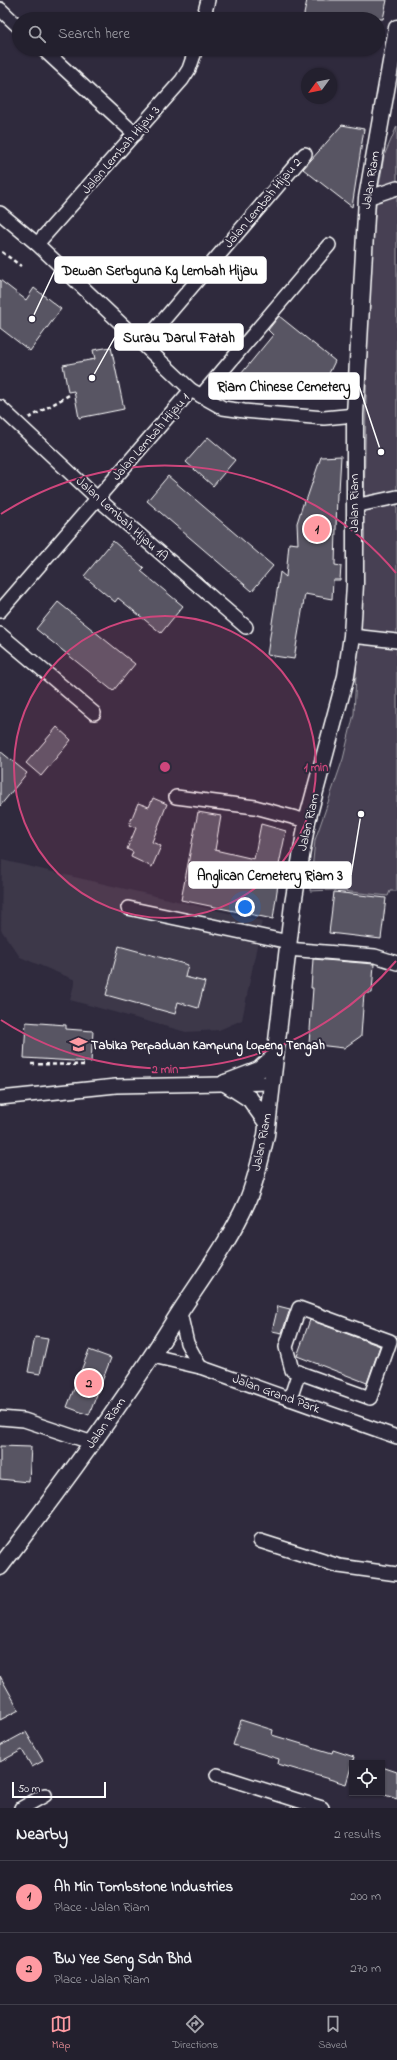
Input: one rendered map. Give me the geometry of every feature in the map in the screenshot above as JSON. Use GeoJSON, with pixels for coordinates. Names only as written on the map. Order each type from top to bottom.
{"type":"FeatureCollection","features":[{"type":"Feature","properties":{"kind":"main road","name":"Jalan Riam"},"geometry":{"type":"LineString","coordinates":[[0,1566],[93,1443],[153,1356],[230,1235],[248,1200],[258,1169],[267,1123],[288,946],[307,821],[344,683],[352,636],[355,584],[355,415],[367,198],[397,28]]}},
{"type":"Feature","properties":{"kind":"main road"},"geometry":{"type":"LineString","coordinates":[[226,1083],[259,1070],[275,1056]]}},
{"type":"Feature","properties":{"kind":"main road"},"geometry":{"type":"LineString","coordinates":[[226,1083],[250,1099],[267,1123]]}},
{"type":"Feature","properties":{"kind":"street"},"geometry":{"type":"LineString","coordinates":[[205,12],[208,0]]}},
{"type":"Feature","properties":{"kind":"street"},"geometry":{"type":"LineString","coordinates":[[0,9],[12,20]]}},
{"type":"Feature","properties":{"kind":"street"},"geometry":{"type":"LineString","coordinates":[[51,56],[135,134]]}},
{"type":"Feature","properties":{"kind":"street","name":"Jalan Lembah Hijau 3"},"geometry":{"type":"LineString","coordinates":[[37,244],[182,80],[193,56]]}},
{"type":"Feature","properties":{"kind":"street","name":"Jalan Lembah Hijau 2"},"geometry":{"type":"LineString","coordinates":[[143,344],[305,154]]}},
{"type":"Feature","properties":{"kind":"street"},"geometry":{"type":"LineString","coordinates":[[367,198],[397,188]]}},
{"type":"Feature","properties":{"kind":"street"},"geometry":{"type":"LineString","coordinates":[[0,212],[37,244],[196,393],[223,408],[244,412],[324,418],[355,415]]}},
{"type":"Feature","properties":{"kind":"street","name":"Jalan Lembah Hijau 1"},"geometry":{"type":"LineString","coordinates":[[2,602],[196,393],[329,245]]}},
{"type":"Feature","properties":{"kind":"street","name":"Jalan Lembah Hijau 1A"},"geometry":{"type":"LineString","coordinates":[[0,407],[97,498],[246,627]]}},
{"type":"Feature","properties":{"kind":"street"},"geometry":{"type":"LineString","coordinates":[[354,506],[397,497]]}},
{"type":"Feature","properties":{"kind":"street"},"geometry":{"type":"LineString","coordinates":[[0,634],[94,713]]}},
{"type":"Feature","properties":{"kind":"street"},"geometry":{"type":"LineString","coordinates":[[352,636],[397,641]]}},
{"type":"Feature","properties":{"kind":"street"},"geometry":{"type":"LineString","coordinates":[[176,796],[255,807],[307,821]]}},
{"type":"Feature","properties":{"kind":"street"},"geometry":{"type":"LineString","coordinates":[[128,908],[288,946],[375,956],[397,963]]}},
{"type":"Feature","properties":{"kind":"street"},"geometry":{"type":"LineString","coordinates":[[0,1098],[116,1086],[271,1083]]}},
{"type":"Feature","properties":{"kind":"street"},"geometry":{"type":"LineString","coordinates":[[299,1308],[390,1341],[370,1398],[299,1372],[292,1370],[286,1347],[299,1308]]}},
{"type":"Feature","properties":{"kind":"street"},"geometry":{"type":"LineString","coordinates":[[180,1313],[187,1343],[200,1367]]}},
{"type":"Feature","properties":{"kind":"street","name":"Jalan Grand Park"},"geometry":{"type":"LineString","coordinates":[[153,1356],[200,1367],[397,1437]]}},
{"type":"Feature","properties":{"kind":"street"},"geometry":{"type":"LineString","coordinates":[[290,1399],[299,1372]]}},
{"type":"Feature","properties":{"kind":"street"},"geometry":{"type":"LineString","coordinates":[[0,1418],[24,1420],[93,1443]]}},
{"type":"Feature","properties":{"kind":"street"},"geometry":{"type":"LineString","coordinates":[[260,1541],[339,1566],[397,1574]]}},
{"type":"Feature","properties":{"kind":"street"},"geometry":{"type":"LineString","coordinates":[[218,1775],[322,1808]]}},
{"type":"Feature","properties":{"kind":"street"},"geometry":{"type":"LineString","coordinates":[[22,1808],[45,1795]]}},
{"type":"Feature","properties":{"kind":"path"},"geometry":{"type":"LineString","coordinates":[[2,252],[21,266]]}},
{"type":"Feature","properties":{"kind":"path"},"geometry":{"type":"LineString","coordinates":[[18,424],[71,394]]}},
{"type":"Feature","properties":{"kind":"path"},"geometry":{"type":"LineString","coordinates":[[31,1064],[85,1065]]}},
{"type":"Feature","properties":{"kind":"shaded area"},"geometry":{"type":"Polygon","coordinates":[[[397,126],[397,891],[390,891],[388,896],[332,890],[310,891],[315,840],[343,759],[354,714],[364,511],[368,293],[376,204],[384,156],[397,126]]]}},
{"type":"Feature","properties":{"kind":"shaded area"},"geometry":{"type":"Polygon","coordinates":[[[2,860],[262,921],[242,1020],[219,1030],[186,1032],[70,1000],[75,980],[20,957],[1,930],[2,860]]]}},
{"type":"Feature","properties":{"kind":"building"},"geometry":{"type":"Polygon","coordinates":[[[307,0],[387,0],[384,12],[304,12],[307,0]]]}},
{"type":"Feature","properties":{"kind":"building"},"geometry":{"type":"Polygon","coordinates":[[[342,125],[364,129],[352,207],[303,169],[342,125]]]}},
{"type":"Feature","properties":{"kind":"building"},"geometry":{"type":"Polygon","coordinates":[[[0,280],[26,300],[34,288],[61,309],[30,351],[0,328],[0,280]]]}},
{"type":"Feature","properties":{"kind":"building"},"geometry":{"type":"Polygon","coordinates":[[[279,316],[335,361],[318,396],[232,385],[273,335],[268,330],[279,316]]]}},
{"type":"Feature","properties":{"kind":"building"},"geometry":{"type":"Polygon","coordinates":[[[111,347],[124,409],[79,418],[74,391],[68,392],[63,365],[95,359],[93,350],[111,347]]]}},
{"type":"Feature","properties":{"kind":"building"},"geometry":{"type":"Polygon","coordinates":[[[208,437],[235,460],[213,486],[186,462],[208,437]]]}},
{"type":"Feature","properties":{"kind":"building"},"geometry":{"type":"Polygon","coordinates":[[[341,456],[339,491],[337,493],[335,565],[341,566],[340,580],[333,580],[332,599],[305,594],[294,659],[267,655],[280,572],[286,577],[289,543],[298,544],[297,523],[304,501],[306,501],[321,457],[341,456]]]}},
{"type":"Feature","properties":{"kind":"building"},"geometry":{"type":"Polygon","coordinates":[[[168,476],[273,566],[252,591],[147,501],[168,476]]]}},
{"type":"Feature","properties":{"kind":"building"},"geometry":{"type":"Polygon","coordinates":[[[113,541],[144,568],[141,571],[183,606],[161,633],[118,598],[115,602],[84,576],[113,541]]]}},
{"type":"Feature","properties":{"kind":"building"},"geometry":{"type":"Polygon","coordinates":[[[58,602],[135,664],[113,691],[36,629],[58,602]]]}},
{"type":"Feature","properties":{"kind":"building"},"geometry":{"type":"Polygon","coordinates":[[[57,727],[71,740],[41,776],[26,763],[57,727]]]}},
{"type":"Feature","properties":{"kind":"building"},"geometry":{"type":"Polygon","coordinates":[[[0,751],[27,773],[0,806],[0,751]]]}},
{"type":"Feature","properties":{"kind":"building"},"geometry":{"type":"Polygon","coordinates":[[[153,798],[167,804],[152,842],[161,846],[152,867],[131,857],[133,852],[127,849],[136,828],[129,825],[138,803],[149,807],[153,798]]]}},
{"type":"Feature","properties":{"kind":"building"},"geometry":{"type":"Polygon","coordinates":[[[198,812],[221,816],[215,850],[254,859],[261,824],[286,831],[275,884],[278,884],[273,919],[181,900],[198,812]]]}},
{"type":"Feature","properties":{"kind":"building"},"geometry":{"type":"Polygon","coordinates":[[[334,892],[386,898],[381,939],[329,933],[334,892]]]}},
{"type":"Feature","properties":{"kind":"building"},"geometry":{"type":"Polygon","coordinates":[[[119,946],[188,965],[185,977],[205,982],[198,1008],[178,1002],[175,1014],[106,995],[119,946]]]}},
{"type":"Feature","properties":{"kind":"building"},"geometry":{"type":"Polygon","coordinates":[[[313,959],[374,964],[372,993],[364,993],[361,1036],[344,1048],[309,1044],[313,988],[311,988],[313,959]]]}},
{"type":"Feature","properties":{"kind":"building"},"geometry":{"type":"Polygon","coordinates":[[[26,1022],[66,1025],[66,1029],[93,1031],[91,1062],[24,1058],[26,1022]]]}},
{"type":"Feature","properties":{"kind":"building"},"geometry":{"type":"Polygon","coordinates":[[[278,1306],[290,1309],[282,1333],[272,1331],[278,1306]]]}},
{"type":"Feature","properties":{"kind":"building"},"geometry":{"type":"Polygon","coordinates":[[[310,1320],[380,1346],[367,1383],[297,1356],[310,1320]]]}},
{"type":"Feature","properties":{"kind":"building"},"geometry":{"type":"Polygon","coordinates":[[[35,1337],[48,1339],[40,1374],[28,1372],[35,1337]]]}},
{"type":"Feature","properties":{"kind":"building"},"geometry":{"type":"Polygon","coordinates":[[[89,1350],[111,1358],[89,1415],[67,1407],[89,1350]]]}},
{"type":"Feature","properties":{"kind":"building"},"geometry":{"type":"Polygon","coordinates":[[[0,1446],[31,1447],[29,1482],[0,1479],[0,1446]]]}},
{"type":"Feature","properties":{"kind":"building"},"geometry":{"type":"Polygon","coordinates":[[[0,1676],[19,1710],[0,1720],[0,1676]]]}},
{"type":"Feature","properties":{"kind":"building"},"geometry":{"type":"Polygon","coordinates":[[[241,1720],[273,1730],[272,1735],[332,1753],[333,1750],[354,1757],[353,1760],[349,1760],[349,1774],[346,1784],[278,1764],[279,1759],[233,1745],[241,1720]]]}},
{"type":"Feature","properties":{"kind":"building"},"geometry":{"type":"Polygon","coordinates":[[[26,1732],[43,1761],[32,1767],[22,1750],[0,1762],[0,1746],[26,1732]]]}},
{"type":"Feature","properties":{"kind":"building"},"geometry":{"type":"Polygon","coordinates":[[[385,1768],[397,1772],[397,1799],[385,1795],[385,1768]]]}},
{"type":"Feature","properties":{"kind":"place","name":"Dewan Serbguna Kg Lembah Hijau"},"geometry":{"type":"Point","coordinates":[32,319]}},
{"type":"Feature","properties":{"kind":"place","name":"Surau Darul Fatah"},"geometry":{"type":"Point","coordinates":[92,378]}},
{"type":"Feature","properties":{"kind":"place","name":"Riam Chinese Cemetery"},"geometry":{"type":"Point","coordinates":[381,452]}},
{"type":"Feature","properties":{"kind":"place","name":"Ah Min Tombstone Industries"},"geometry":{"type":"Point","coordinates":[317,529]}},
{"type":"Feature","properties":{"kind":"place","name":"Anglican Cemetery Riam 3"},"geometry":{"type":"Point","coordinates":[361,814]}},
{"type":"Feature","properties":{"kind":"place","name":"Tabika Perpaduan Kampung Lopeng Tengah"},"geometry":{"type":"Point","coordinates":[78,1045]}},
{"type":"Feature","properties":{"kind":"place","name":"BW Yee Seng Sdn Bhd"},"geometry":{"type":"Point","coordinates":[89,1383]}}]}
